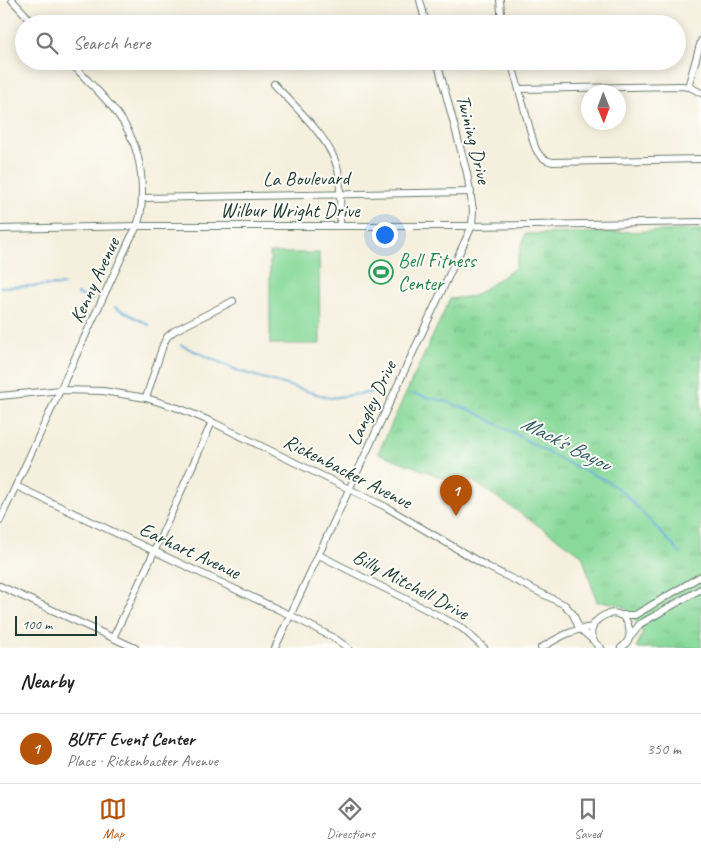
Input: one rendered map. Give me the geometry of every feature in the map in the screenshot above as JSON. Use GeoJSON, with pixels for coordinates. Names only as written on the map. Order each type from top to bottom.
{"type":"FeatureCollection","features":[{"type":"Feature","properties":{"kind":"street"},"geometry":{"type":"LineString","coordinates":[[12,0],[26,15]]}},
{"type":"Feature","properties":{"kind":"street"},"geometry":{"type":"LineString","coordinates":[[420,0],[424,15]]}},
{"type":"Feature","properties":{"kind":"street"},"geometry":{"type":"LineString","coordinates":[[500,0],[501,15]]}},
{"type":"Feature","properties":{"kind":"street"},"geometry":{"type":"LineString","coordinates":[[688,87],[701,41]]}},
{"type":"Feature","properties":{"kind":"street","name":"Kenny Avenue"},"geometry":{"type":"LineString","coordinates":[[0,520],[138,226],[142,198],[140,164],[136,147],[128,128],[116,112],[77,70]]}},
{"type":"Feature","properties":{"kind":"street","name":"Twining Drive"},"geometry":{"type":"LineString","coordinates":[[439,70],[471,192],[472,226]]}},
{"type":"Feature","properties":{"kind":"street"},"geometry":{"type":"LineString","coordinates":[[513,70],[535,149],[541,157],[548,161],[701,159]]}},
{"type":"Feature","properties":{"kind":"street"},"geometry":{"type":"LineString","coordinates":[[274,84],[312,126],[330,150],[339,175],[340,226]]}},
{"type":"Feature","properties":{"kind":"street"},"geometry":{"type":"LineString","coordinates":[[518,89],[673,86],[688,87],[701,93]]}},
{"type":"Feature","properties":{"kind":"street","name":"La Boulevard"},"geometry":{"type":"LineString","coordinates":[[142,198],[471,192]]}},
{"type":"Feature","properties":{"kind":"street","name":"Wilbur Wright Drive"},"geometry":{"type":"LineString","coordinates":[[0,229],[138,226],[472,226],[701,222]]}},
{"type":"Feature","properties":{"kind":"street","name":"Langley Drive"},"geometry":{"type":"LineString","coordinates":[[275,648],[472,226]]}},
{"type":"Feature","properties":{"kind":"street"},"geometry":{"type":"LineString","coordinates":[[146,398],[162,345],[167,337],[174,331],[233,301]]}},
{"type":"Feature","properties":{"kind":"street"},"geometry":{"type":"LineString","coordinates":[[0,396],[61,390]]}},
{"type":"Feature","properties":{"kind":"street","name":"Rickenbacker Avenue"},"geometry":{"type":"LineString","coordinates":[[61,390],[103,391],[146,398],[181,409],[212,422],[349,489],[401,516],[498,572],[565,605],[579,628],[601,648]]}},
{"type":"Feature","properties":{"kind":"street"},"geometry":{"type":"LineString","coordinates":[[113,638],[212,422]]}},
{"type":"Feature","properties":{"kind":"street","name":"Earhart Avenue"},"geometry":{"type":"LineString","coordinates":[[16,486],[290,615],[334,638],[348,648]]}},
{"type":"Feature","properties":{"kind":"street","name":"Billy Mitchell Drive"},"geometry":{"type":"LineString","coordinates":[[319,554],[462,628],[484,648]]}},
{"type":"Feature","properties":{"kind":"street"},"geometry":{"type":"LineString","coordinates":[[594,640],[592,627],[596,620],[604,614],[635,615],[701,576]]}},
{"type":"Feature","properties":{"kind":"street"},"geometry":{"type":"LineString","coordinates":[[0,586],[134,648]]}},
{"type":"Feature","properties":{"kind":"street"},"geometry":{"type":"LineString","coordinates":[[621,648],[640,624],[701,589]]}},
{"type":"Feature","properties":{"kind":"street"},"geometry":{"type":"LineString","coordinates":[[616,614],[622,617],[628,624],[630,634],[628,640]]}},
{"type":"Feature","properties":{"kind":"street"},"geometry":{"type":"LineString","coordinates":[[541,648],[569,632],[579,628],[592,627]]}},
{"type":"Feature","properties":{"kind":"green space"},"geometry":{"type":"Polygon","coordinates":[[[701,230],[701,648],[636,648],[643,633],[626,608],[615,603],[597,602],[582,555],[470,479],[454,482],[378,453],[450,299],[474,296],[515,268],[525,234],[701,230]]]}},
{"type":"Feature","properties":{"kind":"green space"},"geometry":{"type":"Polygon","coordinates":[[[270,253],[319,253],[320,344],[270,344],[270,253]]]}},
{"type":"Feature","properties":{"kind":"waterway","name":"Mack's Bayou"},"geometry":{"type":"LineString","coordinates":[[0,287],[65,285]]}},
{"type":"Feature","properties":{"kind":"waterway","name":"Mack's Bayou"},"geometry":{"type":"LineString","coordinates":[[78,294],[92,300]]}},
{"type":"Feature","properties":{"kind":"waterway","name":"Mack's Bayou"},"geometry":{"type":"LineString","coordinates":[[115,307],[149,325]]}},
{"type":"Feature","properties":{"kind":"waterway","name":"Mack's Bayou"},"geometry":{"type":"LineString","coordinates":[[181,345],[239,371],[330,398],[375,392]]}},
{"type":"Feature","properties":{"kind":"waterway","name":"Mack's Bayou"},"geometry":{"type":"LineString","coordinates":[[413,394],[448,402],[475,412],[562,460],[607,481],[624,493],[681,554]]}},
{"type":"Feature","properties":{"kind":"place","name":"Bell Fitness Center"},"geometry":{"type":"Point","coordinates":[381,272]}},
{"type":"Feature","properties":{"kind":"place","name":"BUFF Event Center"},"geometry":{"type":"Point","coordinates":[456,516]}}]}
